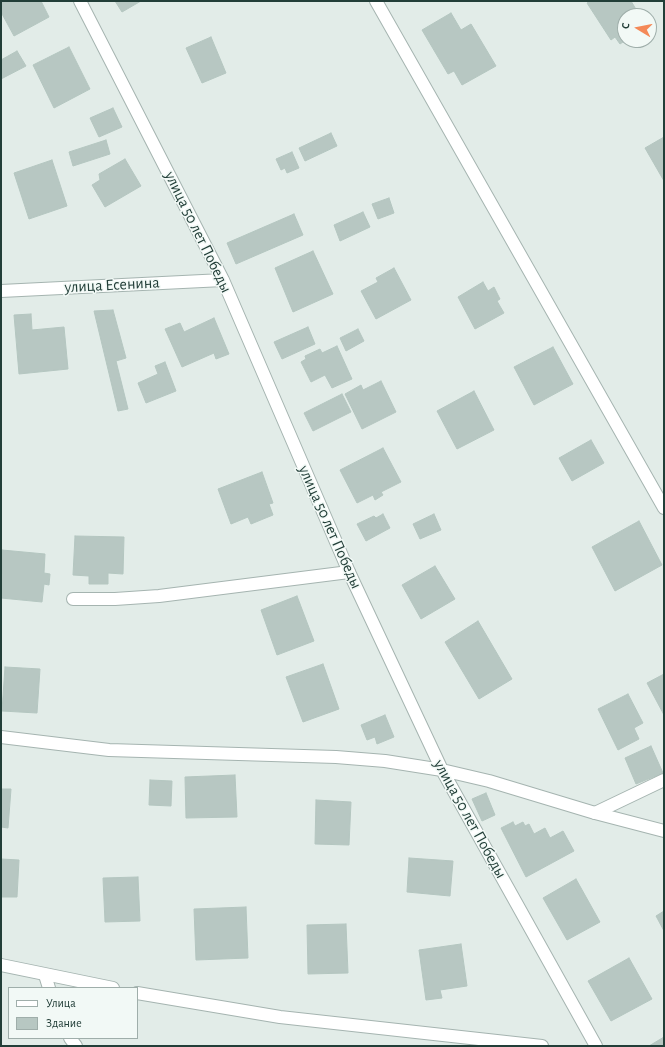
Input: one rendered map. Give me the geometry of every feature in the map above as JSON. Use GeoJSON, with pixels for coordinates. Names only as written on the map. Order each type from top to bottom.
{"type":"FeatureCollection","features":[{"type":"Feature","properties":{"kind":"street","name":"улица 50 лет Победы"},"geometry":{"type":"LineString","coordinates":[[80,1],[223,280],[349,572],[442,770],[596,1046]]}},
{"type":"Feature","properties":{"kind":"street"},"geometry":{"type":"LineString","coordinates":[[376,1],[664,508]]}},
{"type":"Feature","properties":{"kind":"street","name":"улица Есенина"},"geometry":{"type":"LineString","coordinates":[[1,291],[223,280]]}},
{"type":"Feature","properties":{"kind":"street"},"geometry":{"type":"LineString","coordinates":[[73,599],[115,599],[158,596],[349,572]]}},
{"type":"Feature","properties":{"kind":"street"},"geometry":{"type":"LineString","coordinates":[[1,737],[110,750],[336,757],[385,761],[442,770],[489,781],[596,813],[664,831]]}},
{"type":"Feature","properties":{"kind":"street"},"geometry":{"type":"LineString","coordinates":[[596,813],[664,780]]}},
{"type":"Feature","properties":{"kind":"street"},"geometry":{"type":"LineString","coordinates":[[1,965],[108,987]]}},
{"type":"Feature","properties":{"kind":"street"},"geometry":{"type":"LineString","coordinates":[[45,975],[49,987]]}},
{"type":"Feature","properties":{"kind":"street"},"geometry":{"type":"LineString","coordinates":[[138,993],[280,1017],[542,1046]]}},
{"type":"Feature","properties":{"kind":"building"},"geometry":{"type":"Polygon","coordinates":[[[1,1],[41,1],[49,17],[14,36],[1,12],[1,1]]]}},
{"type":"Feature","properties":{"kind":"building"},"geometry":{"type":"Polygon","coordinates":[[[115,1],[141,1],[122,12],[115,1]]]}},
{"type":"Feature","properties":{"kind":"building"},"geometry":{"type":"Polygon","coordinates":[[[590,1],[631,1],[635,8],[617,8],[617,40],[615,37],[611,40],[587,3],[590,1]]]}},
{"type":"Feature","properties":{"kind":"building"},"geometry":{"type":"Polygon","coordinates":[[[451,13],[461,30],[471,24],[496,66],[462,85],[454,71],[448,74],[422,30],[451,13]]]}},
{"type":"Feature","properties":{"kind":"building"},"geometry":{"type":"Polygon","coordinates":[[[211,37],[226,73],[202,83],[186,48],[211,37]]]}},
{"type":"Feature","properties":{"kind":"building"},"geometry":{"type":"Polygon","coordinates":[[[69,47],[90,89],[54,108],[33,65],[69,47]]]}},
{"type":"Feature","properties":{"kind":"building"},"geometry":{"type":"Polygon","coordinates":[[[17,51],[26,66],[1,79],[1,60],[17,51]]]}},
{"type":"Feature","properties":{"kind":"building"},"geometry":{"type":"Polygon","coordinates":[[[113,108],[122,127],[99,137],[90,118],[113,108]]]}},
{"type":"Feature","properties":{"kind":"building"},"geometry":{"type":"Polygon","coordinates":[[[331,133],[337,146],[305,161],[299,148],[331,133]]]}},
{"type":"Feature","properties":{"kind":"building"},"geometry":{"type":"Polygon","coordinates":[[[664,137],[664,181],[645,148],[664,137]]]}},
{"type":"Feature","properties":{"kind":"building"},"geometry":{"type":"Polygon","coordinates":[[[106,140],[110,154],[73,166],[69,152],[106,140]]]}},
{"type":"Feature","properties":{"kind":"building"},"geometry":{"type":"Polygon","coordinates":[[[292,152],[299,168],[287,173],[285,168],[281,170],[276,159],[292,152]]]}},
{"type":"Feature","properties":{"kind":"building"},"geometry":{"type":"Polygon","coordinates":[[[125,159],[141,186],[105,207],[92,185],[100,180],[99,174],[125,159]]]}},
{"type":"Feature","properties":{"kind":"building"},"geometry":{"type":"Polygon","coordinates":[[[52,160],[67,206],[29,219],[14,173],[52,160]]]}},
{"type":"Feature","properties":{"kind":"building"},"geometry":{"type":"Polygon","coordinates":[[[389,198],[394,213],[378,219],[372,204],[389,198]]]}},
{"type":"Feature","properties":{"kind":"building"},"geometry":{"type":"Polygon","coordinates":[[[363,212],[370,227],[340,241],[334,225],[363,212]]]}},
{"type":"Feature","properties":{"kind":"building"},"geometry":{"type":"Polygon","coordinates":[[[294,214],[303,235],[236,264],[227,243],[294,214]]]}},
{"type":"Feature","properties":{"kind":"building"},"geometry":{"type":"Polygon","coordinates":[[[313,251],[333,294],[293,312],[275,268],[313,251]]]}},
{"type":"Feature","properties":{"kind":"building"},"geometry":{"type":"Polygon","coordinates":[[[394,268],[411,300],[376,319],[361,291],[378,282],[376,278],[394,268]]]}},
{"type":"Feature","properties":{"kind":"building"},"geometry":{"type":"Polygon","coordinates":[[[483,282],[488,291],[494,287],[500,299],[497,301],[504,313],[475,329],[458,297],[483,282]]]}},
{"type":"Feature","properties":{"kind":"building"},"geometry":{"type":"Polygon","coordinates":[[[113,310],[126,358],[116,361],[128,409],[118,411],[94,311],[113,310]]]}},
{"type":"Feature","properties":{"kind":"building"},"geometry":{"type":"Polygon","coordinates":[[[31,314],[32,330],[64,327],[68,369],[19,374],[14,315],[31,314]]]}},
{"type":"Feature","properties":{"kind":"building"},"geometry":{"type":"Polygon","coordinates":[[[214,318],[229,354],[216,359],[214,353],[182,367],[165,329],[180,323],[184,332],[214,318]]]}},
{"type":"Feature","properties":{"kind":"building"},"geometry":{"type":"Polygon","coordinates":[[[308,327],[315,344],[282,359],[274,342],[308,327]]]}},
{"type":"Feature","properties":{"kind":"building"},"geometry":{"type":"Polygon","coordinates":[[[358,329],[364,341],[346,351],[340,338],[358,329]]]}},
{"type":"Feature","properties":{"kind":"building"},"geometry":{"type":"Polygon","coordinates":[[[337,346],[352,379],[332,388],[325,375],[311,382],[301,362],[306,359],[305,356],[320,349],[322,353],[337,346]]]}},
{"type":"Feature","properties":{"kind":"building"},"geometry":{"type":"Polygon","coordinates":[[[553,347],[573,384],[534,405],[514,367],[553,347]]]}},
{"type":"Feature","properties":{"kind":"building"},"geometry":{"type":"Polygon","coordinates":[[[165,362],[176,391],[146,403],[138,383],[158,374],[155,366],[165,362]]]}},
{"type":"Feature","properties":{"kind":"building"},"geometry":{"type":"Polygon","coordinates":[[[381,381],[396,412],[362,429],[345,394],[361,385],[363,390],[381,381]]]}},
{"type":"Feature","properties":{"kind":"building"},"geometry":{"type":"Polygon","coordinates":[[[474,391],[494,430],[457,449],[437,411],[474,391]]]}},
{"type":"Feature","properties":{"kind":"building"},"geometry":{"type":"Polygon","coordinates":[[[342,394],[351,412],[313,431],[304,413],[342,394]]]}},
{"type":"Feature","properties":{"kind":"building"},"geometry":{"type":"Polygon","coordinates":[[[591,440],[604,463],[572,481],[559,458],[591,440]]]}},
{"type":"Feature","properties":{"kind":"building"},"geometry":{"type":"Polygon","coordinates":[[[383,448],[401,482],[381,492],[383,495],[375,500],[373,495],[357,503],[340,470],[383,448]]]}},
{"type":"Feature","properties":{"kind":"building"},"geometry":{"type":"Polygon","coordinates":[[[262,472],[273,503],[269,504],[273,515],[251,524],[248,517],[231,524],[218,489],[262,472]]]}},
{"type":"Feature","properties":{"kind":"building"},"geometry":{"type":"Polygon","coordinates":[[[383,514],[390,528],[366,541],[357,524],[374,516],[376,518],[383,514]]]}},
{"type":"Feature","properties":{"kind":"building"},"geometry":{"type":"Polygon","coordinates":[[[434,514],[441,530],[420,539],[413,524],[434,514]]]}},
{"type":"Feature","properties":{"kind":"building"},"geometry":{"type":"Polygon","coordinates":[[[639,521],[662,565],[615,591],[592,547],[639,521]]]}},
{"type":"Feature","properties":{"kind":"building"},"geometry":{"type":"Polygon","coordinates":[[[75,536],[124,537],[123,574],[108,573],[108,584],[89,584],[89,576],[73,575],[75,536]]]}},
{"type":"Feature","properties":{"kind":"building"},"geometry":{"type":"Polygon","coordinates":[[[2,550],[45,554],[44,573],[50,574],[49,585],[44,584],[42,602],[1,598],[2,550]]]}},
{"type":"Feature","properties":{"kind":"building"},"geometry":{"type":"Polygon","coordinates":[[[435,566],[455,599],[421,619],[402,585],[435,566]]]}},
{"type":"Feature","properties":{"kind":"building"},"geometry":{"type":"Polygon","coordinates":[[[297,596],[314,641],[277,655],[261,610],[297,596]]]}},
{"type":"Feature","properties":{"kind":"building"},"geometry":{"type":"Polygon","coordinates":[[[478,621],[512,679],[479,699],[445,642],[478,621]]]}},
{"type":"Feature","properties":{"kind":"building"},"geometry":{"type":"Polygon","coordinates":[[[323,664],[339,709],[303,722],[286,677],[323,664]]]}},
{"type":"Feature","properties":{"kind":"building"},"geometry":{"type":"Polygon","coordinates":[[[5,667],[40,669],[37,713],[2,711],[5,667]]]}},
{"type":"Feature","properties":{"kind":"building"},"geometry":{"type":"Polygon","coordinates":[[[664,674],[664,715],[647,683],[664,674]]]}},
{"type":"Feature","properties":{"kind":"building"},"geometry":{"type":"Polygon","coordinates":[[[628,694],[643,723],[634,728],[639,739],[618,750],[598,709],[628,694]]]}},
{"type":"Feature","properties":{"kind":"building"},"geometry":{"type":"Polygon","coordinates":[[[385,715],[394,737],[377,744],[375,737],[367,740],[361,725],[385,715]]]}},
{"type":"Feature","properties":{"kind":"building"},"geometry":{"type":"Polygon","coordinates":[[[651,746],[663,773],[636,784],[625,758],[651,746]]]}},
{"type":"Feature","properties":{"kind":"building"},"geometry":{"type":"Polygon","coordinates":[[[235,775],[237,817],[186,818],[185,777],[235,775]]]}},
{"type":"Feature","properties":{"kind":"building"},"geometry":{"type":"Polygon","coordinates":[[[150,780],[172,781],[171,806],[149,805],[150,780]]]}},
{"type":"Feature","properties":{"kind":"building"},"geometry":{"type":"Polygon","coordinates":[[[1,789],[11,789],[8,828],[1,827],[1,789]]]}},
{"type":"Feature","properties":{"kind":"building"},"geometry":{"type":"Polygon","coordinates":[[[486,793],[495,815],[482,821],[472,799],[486,793]]]}},
{"type":"Feature","properties":{"kind":"building"},"geometry":{"type":"Polygon","coordinates":[[[316,800],[351,802],[349,845],[315,844],[316,800]]]}},
{"type":"Feature","properties":{"kind":"building"},"geometry":{"type":"Polygon","coordinates":[[[513,822],[515,826],[523,822],[525,826],[529,824],[534,834],[545,828],[550,838],[563,831],[574,851],[526,877],[501,828],[513,822]]]}},
{"type":"Feature","properties":{"kind":"building"},"geometry":{"type":"Polygon","coordinates":[[[409,858],[453,861],[450,896],[407,892],[409,858]]]}},
{"type":"Feature","properties":{"kind":"building"},"geometry":{"type":"Polygon","coordinates":[[[1,859],[19,860],[17,897],[1,897],[1,859]]]}},
{"type":"Feature","properties":{"kind":"building"},"geometry":{"type":"Polygon","coordinates":[[[138,877],[140,921],[105,922],[103,878],[138,877]]]}},
{"type":"Feature","properties":{"kind":"building"},"geometry":{"type":"Polygon","coordinates":[[[576,879],[600,922],[567,940],[543,898],[576,879]]]}},
{"type":"Feature","properties":{"kind":"building"},"geometry":{"type":"Polygon","coordinates":[[[246,907],[248,958],[196,960],[194,909],[246,907]]]}},
{"type":"Feature","properties":{"kind":"building"},"geometry":{"type":"Polygon","coordinates":[[[664,911],[664,931],[656,916],[664,911]]]}},
{"type":"Feature","properties":{"kind":"building"},"geometry":{"type":"Polygon","coordinates":[[[346,924],[348,973],[308,974],[307,925],[346,924]]]}},
{"type":"Feature","properties":{"kind":"building"},"geometry":{"type":"Polygon","coordinates":[[[461,944],[467,986],[440,990],[442,998],[426,1000],[419,950],[461,944]]]}},
{"type":"Feature","properties":{"kind":"building"},"geometry":{"type":"Polygon","coordinates":[[[629,958],[652,999],[611,1021],[588,981],[629,958]]]}},
{"type":"Feature","properties":{"kind":"building"},"geometry":{"type":"Polygon","coordinates":[[[664,1037],[664,1046],[649,1046],[664,1037]]]}}]}
